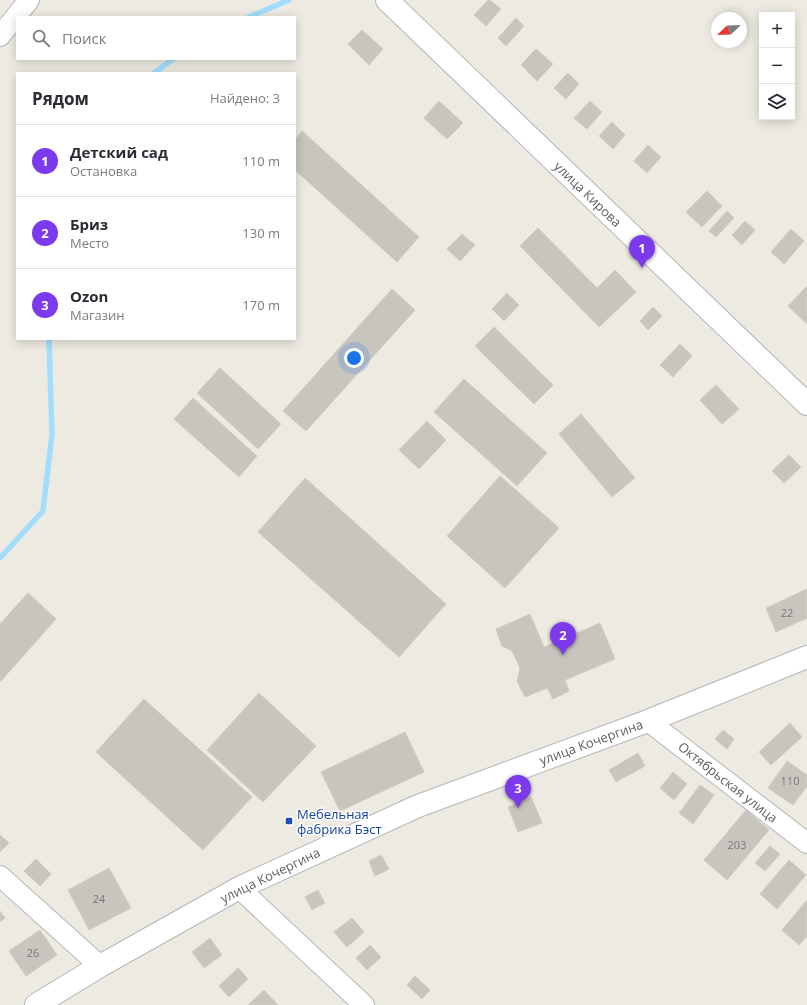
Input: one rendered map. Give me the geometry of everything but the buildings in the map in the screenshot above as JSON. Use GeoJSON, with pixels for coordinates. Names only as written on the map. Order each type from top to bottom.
{"type":"FeatureCollection","features":[{"type":"Feature","properties":{"kind":"street"},"geometry":{"type":"LineString","coordinates":[[16,16],[29,0]]}},
{"type":"Feature","properties":{"kind":"street","name":"улица Кирова"},"geometry":{"type":"LineString","coordinates":[[387,0],[807,404]]}},
{"type":"Feature","properties":{"kind":"street"},"geometry":{"type":"LineString","coordinates":[[0,36],[16,16]]}},
{"type":"Feature","properties":{"kind":"street","name":"улица Кочергина"},"geometry":{"type":"LineString","coordinates":[[36,1005],[100,966],[239,888],[418,806],[648,721],[807,657]]}},
{"type":"Feature","properties":{"kind":"street","name":"Октябрьская улица"},"geometry":{"type":"LineString","coordinates":[[648,721],[807,843]]}},
{"type":"Feature","properties":{"kind":"street"},"geometry":{"type":"LineString","coordinates":[[0,876],[100,966]]}},
{"type":"Feature","properties":{"kind":"street"},"geometry":{"type":"LineString","coordinates":[[239,888],[364,1005]]}},
{"type":"Feature","properties":{"kind":"waterway"},"geometry":{"type":"LineString","coordinates":[[251,16],[289,0]]}},
{"type":"Feature","properties":{"kind":"waterway"},"geometry":{"type":"LineString","coordinates":[[155,72],[172,60]]}},
{"type":"Feature","properties":{"kind":"waterway"},"geometry":{"type":"LineString","coordinates":[[0,558],[43,511],[52,434],[49,340]]}},
{"type":"Feature","properties":{"kind":"place","name":"Детский сад"},"geometry":{"type":"Point","coordinates":[642,268]}},
{"type":"Feature","properties":{"kind":"place","name":"Бриз"},"geometry":{"type":"Point","coordinates":[563,655]}},
{"type":"Feature","properties":{"kind":"place","name":"Ozon"},"geometry":{"type":"Point","coordinates":[518,808]}},
{"type":"Feature","properties":{"kind":"place","name":"Мебельная фабрика Бэст"},"geometry":{"type":"Point","coordinates":[289,821]}}]}
